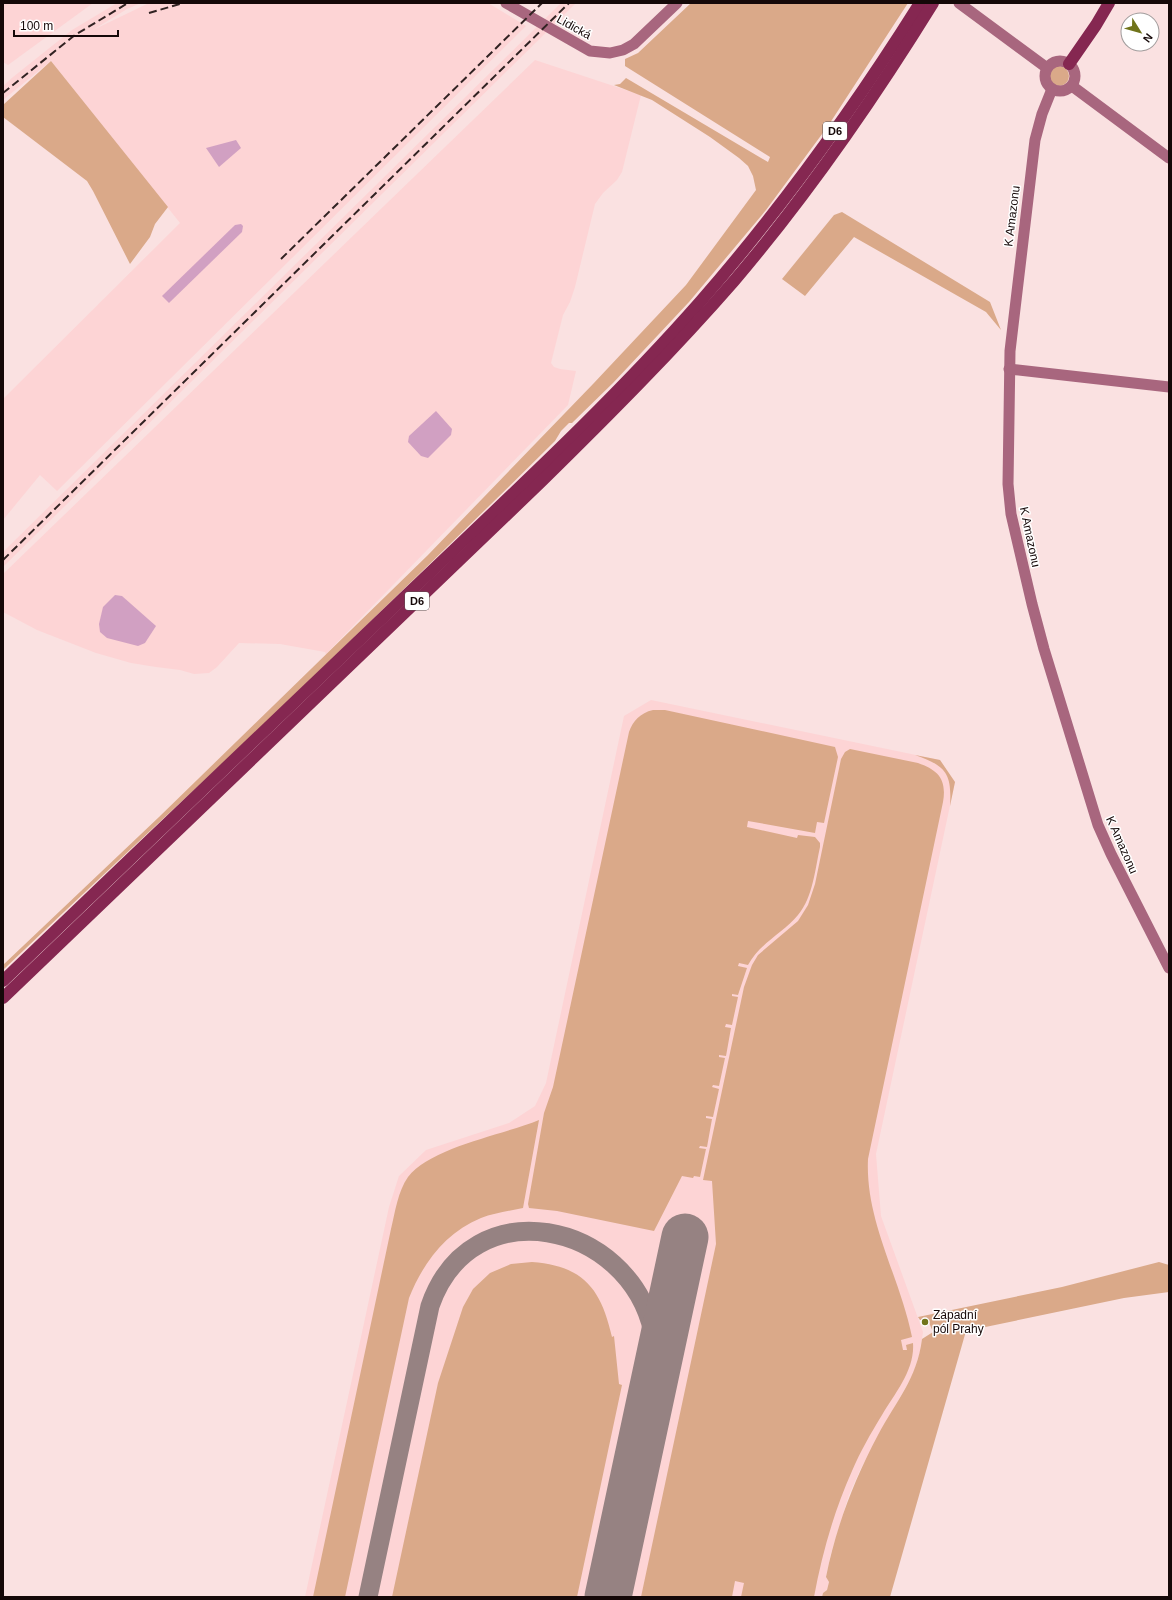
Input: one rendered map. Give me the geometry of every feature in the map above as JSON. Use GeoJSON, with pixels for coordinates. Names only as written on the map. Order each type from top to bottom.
{"type":"FeatureCollection","features":[{"type":"Feature","properties":{"kind":"highway","name":"D6"},"geometry":{"type":"LineString","coordinates":[[3,981],[533,473],[646,359],[697,305],[781,204],[857,100],[920,3]]}},
{"type":"Feature","properties":{"kind":"highway","name":"D6"},"geometry":{"type":"LineString","coordinates":[[3,998],[542,481],[623,401],[676,345],[734,280],[790,213],[857,121],[898,61],[933,3]]}},
{"type":"Feature","properties":{"kind":"highway"},"geometry":{"type":"LineString","coordinates":[[1069,64],[1096,26],[1109,3]]}},
{"type":"Feature","properties":{"kind":"street","name":"Lidická"},"geometry":{"type":"LineString","coordinates":[[506,3],[590,51],[610,53],[623,50],[634,44],[677,3]]}},
{"type":"Feature","properties":{"kind":"street"},"geometry":{"type":"LineString","coordinates":[[959,4],[1047,68]]}},
{"type":"Feature","properties":{"kind":"street"},"geometry":{"type":"LineString","coordinates":[[1060,61],[1069,64],[1074,72],[1074,82],[1072,86],[1060,92],[1048,86],[1044,77],[1047,68],[1055,62],[1060,61]]}},
{"type":"Feature","properties":{"kind":"street"},"geometry":{"type":"LineString","coordinates":[[1072,86],[1169,158]]}},
{"type":"Feature","properties":{"kind":"street","name":"K Amazonu"},"geometry":{"type":"LineString","coordinates":[[1052,89],[1042,114],[1035,140],[1009,369],[1009,498],[1011,514],[1032,604],[1098,825],[1114,860],[1169,968]]}},
{"type":"Feature","properties":{"kind":"street"},"geometry":{"type":"LineString","coordinates":[[1009,369],[1169,387]]}},
{"type":"Feature","properties":{"kind":"shaded area"},"geometry":{"type":"Polygon","coordinates":[[[3,3],[93,3],[8,65],[3,62],[3,3]]]}},
{"type":"Feature","properties":{"kind":"shaded area"},"geometry":{"type":"Polygon","coordinates":[[[117,3],[141,3],[127,9],[93,30],[149,3],[488,3],[526,26],[57,491],[40,475],[3,520],[3,399],[180,223],[51,61],[63,51],[3,100],[3,86],[13,77],[72,30],[117,3]]]}},
{"type":"Feature","properties":{"kind":"shaded area"},"geometry":{"type":"Polygon","coordinates":[[[561,3],[576,3],[3,567],[3,552],[561,3]]]}},
{"type":"Feature","properties":{"kind":"shaded area"},"geometry":{"type":"Polygon","coordinates":[[[691,3],[908,3],[828,126],[766,210],[689,302],[613,383],[572,423],[569,423],[561,431],[555,441],[433,561],[227,759],[3,970],[3,965],[159,817],[428,555],[686,285],[756,190],[753,176],[748,166],[739,158],[710,137],[652,100],[614,85],[620,84],[626,78],[768,162],[770,157],[625,66],[625,59],[638,53],[691,3]]]}},
{"type":"Feature","properties":{"kind":"shaded area"},"geometry":{"type":"Polygon","coordinates":[[[535,60],[641,95],[622,172],[617,180],[603,193],[595,204],[575,287],[570,302],[563,315],[551,363],[554,367],[560,369],[576,371],[568,405],[326,654],[325,652],[280,644],[239,643],[217,667],[209,673],[194,674],[180,670],[131,663],[96,653],[37,630],[3,612],[3,574],[535,60]]]}},
{"type":"Feature","properties":{"kind":"shaded area"},"geometry":{"type":"Polygon","coordinates":[[[51,61],[168,207],[155,224],[150,237],[130,264],[87,181],[3,117],[3,105],[51,61]]]}},
{"type":"Feature","properties":{"kind":"shaded area"},"geometry":{"type":"Polygon","coordinates":[[[1059,66],[1066,69],[1069,76],[1066,83],[1059,86],[1052,83],[1049,76],[1052,69],[1059,66]]]}},
{"type":"Feature","properties":{"kind":"shaded area"},"geometry":{"type":"Polygon","coordinates":[[[236,140],[241,148],[219,167],[206,148],[236,140]]]}},
{"type":"Feature","properties":{"kind":"shaded area"},"geometry":{"type":"Polygon","coordinates":[[[842,212],[990,302],[1001,330],[986,312],[854,237],[805,296],[782,279],[834,215],[842,212]]]}},
{"type":"Feature","properties":{"kind":"shaded area"},"geometry":{"type":"Polygon","coordinates":[[[241,224],[243,226],[242,232],[169,303],[162,296],[235,225],[241,224]]]}},
{"type":"Feature","properties":{"kind":"shaded area"},"geometry":{"type":"Polygon","coordinates":[[[436,411],[452,429],[451,435],[428,458],[421,456],[408,442],[409,436],[436,411]]]}},
{"type":"Feature","properties":{"kind":"shaded area"},"geometry":{"type":"Polygon","coordinates":[[[115,595],[122,596],[156,626],[145,643],[138,646],[107,638],[100,632],[99,624],[103,607],[115,595]]]}},
{"type":"Feature","properties":{"kind":"shaded area"},"geometry":{"type":"Polygon","coordinates":[[[651,700],[940,760],[955,782],[876,1154],[881,1216],[923,1332],[920,1352],[913,1374],[861,1468],[849,1495],[831,1553],[826,1577],[829,1582],[827,1590],[823,1593],[822,1597],[305,1597],[389,1207],[399,1176],[426,1150],[509,1123],[535,1106],[546,1083],[624,716],[651,700]]]}},
{"type":"Feature","properties":{"kind":"shaded area"},"geometry":{"type":"Polygon","coordinates":[[[653,710],[665,710],[835,747],[838,757],[824,823],[817,822],[815,833],[748,821],[747,827],[797,838],[798,835],[815,837],[820,843],[820,847],[813,882],[807,900],[798,915],[759,950],[748,965],[739,963],[738,966],[747,968],[738,995],[732,994],[732,996],[738,997],[732,1025],[726,1024],[725,1027],[731,1028],[726,1056],[719,1055],[719,1057],[725,1058],[719,1086],[713,1085],[712,1087],[719,1089],[713,1117],[706,1116],[706,1118],[712,1119],[707,1147],[700,1146],[699,1148],[706,1149],[700,1177],[694,1176],[693,1178],[682,1176],[654,1231],[557,1211],[529,1208],[528,1204],[544,1113],[553,1087],[629,732],[638,718],[644,713],[653,710]]]}},
{"type":"Feature","properties":{"kind":"shaded area"},"geometry":{"type":"Polygon","coordinates":[[[850,749],[918,763],[936,772],[940,776],[944,787],[943,802],[868,1159],[872,1205],[877,1227],[907,1315],[912,1337],[901,1340],[903,1350],[907,1350],[906,1345],[913,1343],[911,1363],[903,1381],[855,1464],[829,1533],[814,1597],[741,1597],[744,1583],[735,1581],[732,1597],[641,1597],[716,1244],[712,1181],[703,1180],[744,987],[752,965],[758,955],[798,921],[808,905],[815,884],[841,759],[845,752],[850,749]]]}},
{"type":"Feature","properties":{"kind":"shaded area"},"geometry":{"type":"Polygon","coordinates":[[[915,755],[940,760],[955,782],[950,806],[950,786],[945,772],[934,763],[915,755]]]}},
{"type":"Feature","properties":{"kind":"shaded area"},"geometry":{"type":"Polygon","coordinates":[[[539,1120],[523,1208],[496,1213],[468,1224],[437,1250],[428,1261],[415,1285],[409,1298],[345,1597],[313,1597],[399,1195],[408,1177],[419,1167],[433,1158],[469,1143],[539,1120]]]}},
{"type":"Feature","properties":{"kind":"shaded area"},"geometry":{"type":"Polygon","coordinates":[[[532,1262],[550,1264],[565,1269],[577,1275],[596,1293],[608,1320],[612,1337],[614,1336],[619,1384],[622,1385],[577,1597],[392,1597],[438,1383],[463,1307],[473,1289],[490,1273],[511,1264],[532,1262]]]}},
{"type":"Feature","properties":{"kind":"shaded area"},"geometry":{"type":"Polygon","coordinates":[[[1159,1262],[1169,1265],[1169,1292],[1124,1298],[966,1331],[890,1597],[822,1597],[823,1593],[827,1590],[829,1582],[826,1577],[835,1540],[861,1469],[878,1435],[911,1378],[916,1366],[922,1339],[933,1332],[928,1320],[920,1320],[918,1317],[1062,1287],[1159,1262]]]}},
{"type":"Feature","properties":{"kind":"taxiway"},"geometry":{"type":"LineString","coordinates":[[368,1597],[430,1306],[450,1268],[479,1244],[512,1233],[548,1233],[583,1244],[614,1264],[638,1294],[653,1332],[655,1346],[655,1375],[640,1446]]}},
{"type":"Feature","properties":{"kind":"runway"},"geometry":{"type":"LineString","coordinates":[[608,1597],[685,1237]]}},
{"type":"Feature","properties":{"kind":"railway"},"geometry":{"type":"LineString","coordinates":[[3,93],[75,35],[128,3]]}},
{"type":"Feature","properties":{"kind":"railway"},"geometry":{"type":"LineString","coordinates":[[149,13],[183,3]]}},
{"type":"Feature","properties":{"kind":"railway"},"geometry":{"type":"LineString","coordinates":[[281,259],[542,3]]}},
{"type":"Feature","properties":{"kind":"railway"},"geometry":{"type":"LineString","coordinates":[[3,560],[569,3]]}},
{"type":"Feature","properties":{"kind":"place","name":"Západní pól Prahy"},"geometry":{"type":"Point","coordinates":[925,1322]}}]}
